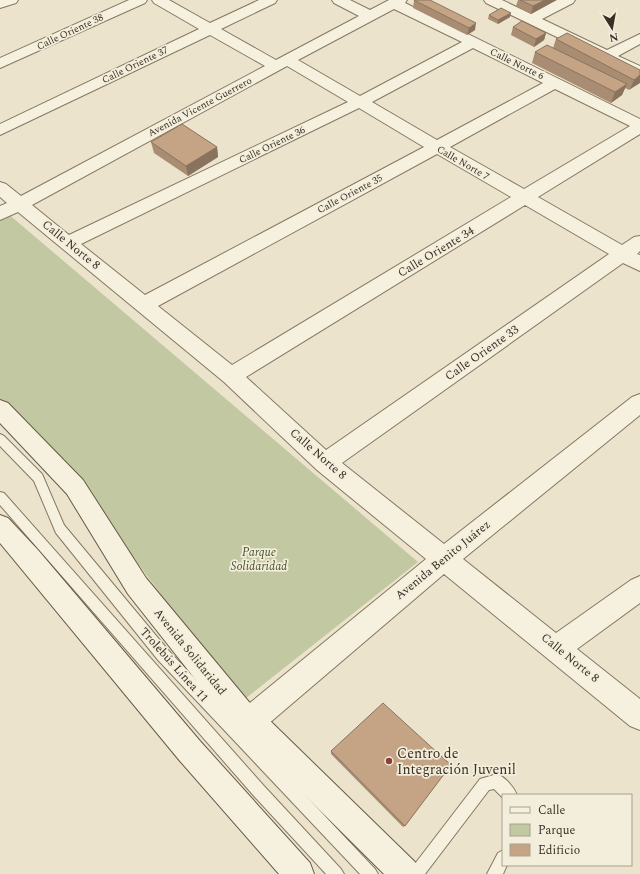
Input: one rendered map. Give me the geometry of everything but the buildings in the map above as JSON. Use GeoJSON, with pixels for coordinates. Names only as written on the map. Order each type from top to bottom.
{"type":"FeatureCollection","features":[{"type":"Feature","properties":{"kind":"street"},"geometry":{"type":"LineString","coordinates":[[0,4],[11,0]]}},
{"type":"Feature","properties":{"kind":"street","name":"Calle Oriente 38"},"geometry":{"type":"LineString","coordinates":[[0,64],[140,0]]}},
{"type":"Feature","properties":{"kind":"street","name":"Calle Norte 7"},"geometry":{"type":"LineString","coordinates":[[159,0],[210,29],[360,102],[437,148],[640,264]]}},
{"type":"Feature","properties":{"kind":"street","name":"Calle Oriente 37"},"geometry":{"type":"LineString","coordinates":[[0,130],[270,0]]}},
{"type":"Feature","properties":{"kind":"street"},"geometry":{"type":"LineString","coordinates":[[339,0],[370,16]]}},
{"type":"Feature","properties":{"kind":"street"},"geometry":{"type":"LineString","coordinates":[[491,0],[640,72]]}},
{"type":"Feature","properties":{"kind":"street"},"geometry":{"type":"LineString","coordinates":[[531,19],[568,0]]}},
{"type":"Feature","properties":{"kind":"street","name":"Avenida Vicente Guerrero"},"geometry":{"type":"LineString","coordinates":[[0,214],[397,2]]}},
{"type":"Feature","properties":{"kind":"street","name":"Calle Norte 6"},"geometry":{"type":"LineString","coordinates":[[397,2],[640,126]]}},
{"type":"Feature","properties":{"kind":"street"},"geometry":{"type":"LineString","coordinates":[[607,56],[640,38]]}},
{"type":"Feature","properties":{"kind":"street","name":"Calle Oriente 36"},"geometry":{"type":"LineString","coordinates":[[68,243],[360,102],[474,42]]}},
{"type":"Feature","properties":{"kind":"street","name":"Calle Oriente 35"},"geometry":{"type":"LineString","coordinates":[[144,305],[555,83]]}},
{"type":"Feature","properties":{"kind":"street","name":"Calle Oriente 34"},"geometry":{"type":"LineString","coordinates":[[231,376],[525,198],[640,126]]}},
{"type":"Feature","properties":{"kind":"street","name":"Calle Norte 8"},"geometry":{"type":"LineString","coordinates":[[0,188],[231,376],[325,463],[640,716]]}},
{"type":"Feature","properties":{"kind":"street","name":"Calle Oriente 33"},"geometry":{"type":"LineString","coordinates":[[325,463],[640,242]]}},
{"type":"Feature","properties":{"kind":"street","name":"Avenida Benito Juárez"},"geometry":{"type":"LineString","coordinates":[[250,721],[445,558],[640,403]]}},
{"type":"Feature","properties":{"kind":"street","name":"Avenida Solidaridad"},"geometry":{"type":"LineString","coordinates":[[0,409],[75,486],[138,586],[239,712],[250,721],[405,874]]}},
{"type":"Feature","properties":{"kind":"street"},"geometry":{"type":"LineString","coordinates":[[0,526],[29,558],[190,751],[299,874]]}},
{"type":"Feature","properties":{"kind":"street"},"geometry":{"type":"LineString","coordinates":[[557,648],[640,588]]}},
{"type":"Feature","properties":{"kind":"lane","name":"Trolebús Línea 11"},"geometry":{"type":"LineString","coordinates":[[0,439],[38,478],[60,529],[163,655],[370,874]]}},
{"type":"Feature","properties":{"kind":"lane","name":"Trolebús Línea 11"},"geometry":{"type":"LineString","coordinates":[[0,497],[259,791],[336,874]]}},
{"type":"Feature","properties":{"kind":"lane"},"geometry":{"type":"LineString","coordinates":[[416,874],[485,784],[497,781],[509,794]]}},
{"type":"Feature","properties":{"kind":"lane"},"geometry":{"type":"LineString","coordinates":[[495,874],[502,860]]}},
{"type":"Feature","properties":{"kind":"green space","name":"Parque Solidaridad"},"geometry":{"type":"Polygon","coordinates":[[[0,207],[418,562],[241,702],[81,487],[0,403],[0,207]]]}},
{"type":"Feature","properties":{"kind":"place","name":"Centro de Integración Juvenil"},"geometry":{"type":"Point","coordinates":[389,761]}}]}
